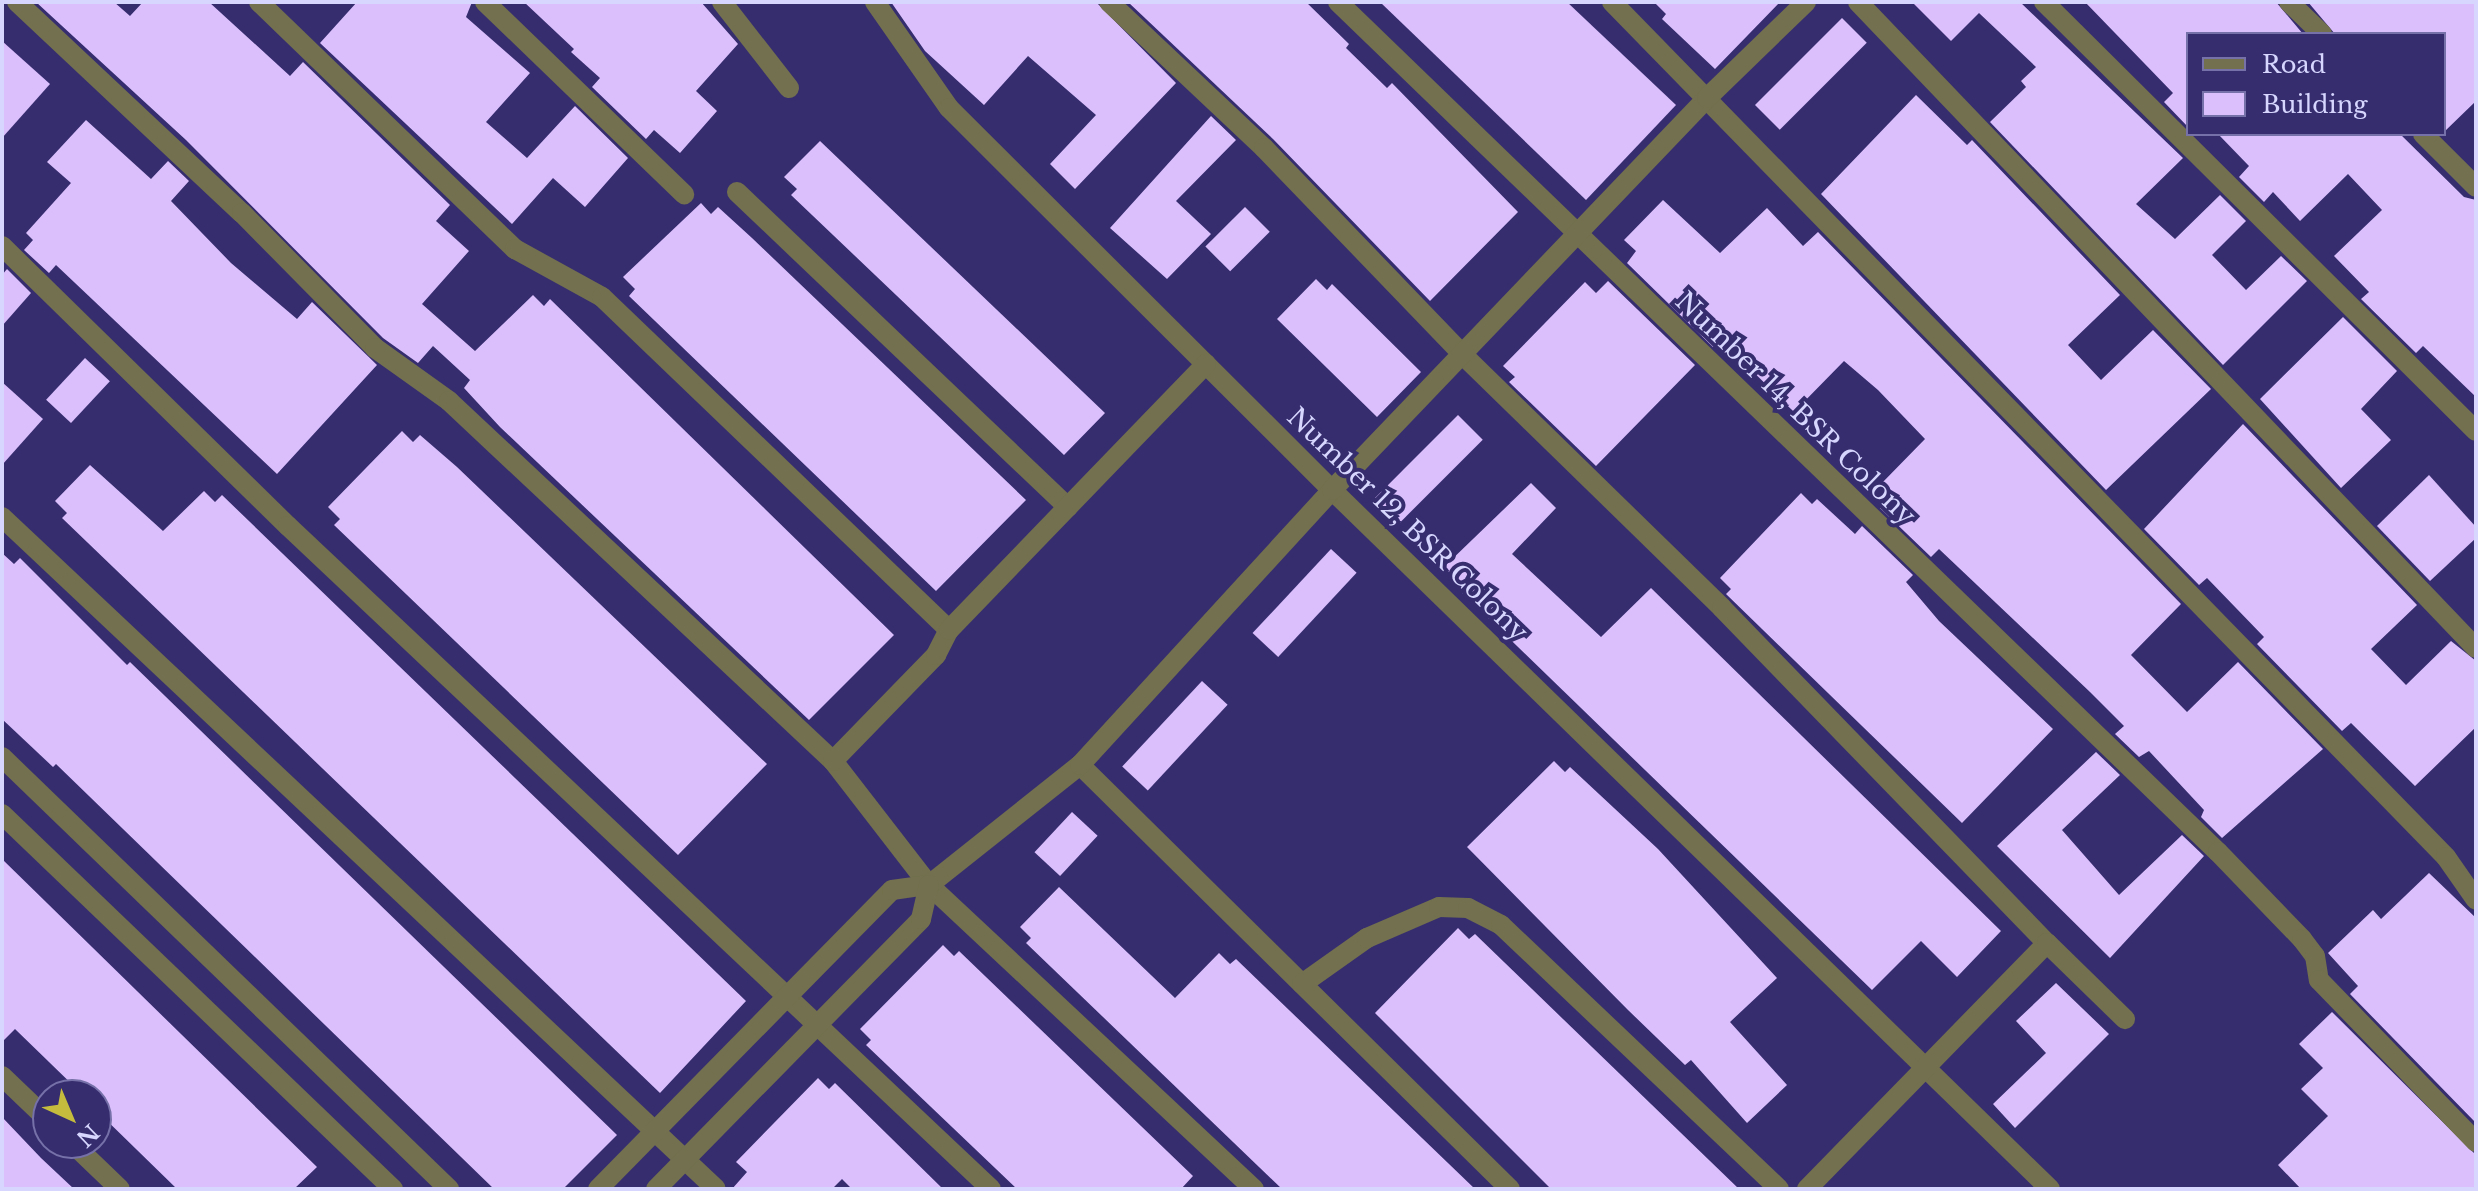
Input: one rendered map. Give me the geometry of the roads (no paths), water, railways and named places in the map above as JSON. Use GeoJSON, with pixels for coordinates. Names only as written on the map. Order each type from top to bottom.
{"type":"FeatureCollection","features":[{"type":"Feature","properties":{"kind":"street"},"geometry":{"type":"LineString","coordinates":[[17,2],[242,213],[375,348],[449,401],[833,761],[929,885],[1254,1189]]}},
{"type":"Feature","properties":{"kind":"street"},"geometry":{"type":"LineString","coordinates":[[259,2],[515,249],[602,297],[949,630]]}},
{"type":"Feature","properties":{"kind":"street"},"geometry":{"type":"LineString","coordinates":[[485,2],[684,194]]}},
{"type":"Feature","properties":{"kind":"street"},"geometry":{"type":"LineString","coordinates":[[722,2],[789,88]]}},
{"type":"Feature","properties":{"kind":"street","name":"Number 12, BSR Colony"},"geometry":{"type":"LineString","coordinates":[[875,2],[949,108],[1332,490],[1928,1064],[2050,1189]]}},
{"type":"Feature","properties":{"kind":"street"},"geometry":{"type":"LineString","coordinates":[[1109,2],[1264,148],[1462,354],[1722,608],[2047,943],[2125,1019]]}},
{"type":"Feature","properties":{"kind":"street","name":"Number 14, BSR Colony"},"geometry":{"type":"LineString","coordinates":[[1338,2],[2218,852],[2302,939],[2315,956],[2319,980],[2476,1142]]}},
{"type":"Feature","properties":{"kind":"street"},"geometry":{"type":"LineString","coordinates":[[1612,2],[2446,857],[2476,900]]}},
{"type":"Feature","properties":{"kind":"street"},"geometry":{"type":"LineString","coordinates":[[598,1189],[892,890],[929,885],[1080,765],[1332,490],[1707,98],[1806,2]]}},
{"type":"Feature","properties":{"kind":"street"},"geometry":{"type":"LineString","coordinates":[[1858,2],[2476,648]]}},
{"type":"Feature","properties":{"kind":"street"},"geometry":{"type":"LineString","coordinates":[[2044,2],[2476,431]]}},
{"type":"Feature","properties":{"kind":"street"},"geometry":{"type":"LineString","coordinates":[[2289,2],[2320,32]]}},
{"type":"Feature","properties":{"kind":"street"},"geometry":{"type":"LineString","coordinates":[[2425,136],[2476,187]]}},
{"type":"Feature","properties":{"kind":"street"},"geometry":{"type":"LineString","coordinates":[[737,192],[1068,507]]}},
{"type":"Feature","properties":{"kind":"street"},"geometry":{"type":"LineString","coordinates":[[2,246],[288,526],[991,1189]]}},
{"type":"Feature","properties":{"kind":"street"},"geometry":{"type":"LineString","coordinates":[[833,761],[936,655],[949,630],[1206,364]]}},
{"type":"Feature","properties":{"kind":"street"},"geometry":{"type":"LineString","coordinates":[[2,517],[716,1189]]}},
{"type":"Feature","properties":{"kind":"street"},"geometry":{"type":"LineString","coordinates":[[2,757],[449,1189]]}},
{"type":"Feature","properties":{"kind":"street"},"geometry":{"type":"LineString","coordinates":[[1080,765],[1510,1189]]}},
{"type":"Feature","properties":{"kind":"street"},"geometry":{"type":"LineString","coordinates":[[2,814],[393,1189]]}},
{"type":"Feature","properties":{"kind":"street"},"geometry":{"type":"LineString","coordinates":[[656,1189],[921,919],[929,885]]}},
{"type":"Feature","properties":{"kind":"street"},"geometry":{"type":"LineString","coordinates":[[1302,984],[1379,933],[1439,907],[1468,908],[1501,925],[1779,1189]]}},
{"type":"Feature","properties":{"kind":"street"},"geometry":{"type":"LineString","coordinates":[[1807,1189],[2047,943]]}},
{"type":"Feature","properties":{"kind":"street"},"geometry":{"type":"LineString","coordinates":[[2,1076],[32,1105]]}},
{"type":"Feature","properties":{"kind":"street"},"geometry":{"type":"LineString","coordinates":[[89,1159],[120,1189]]}}]}
